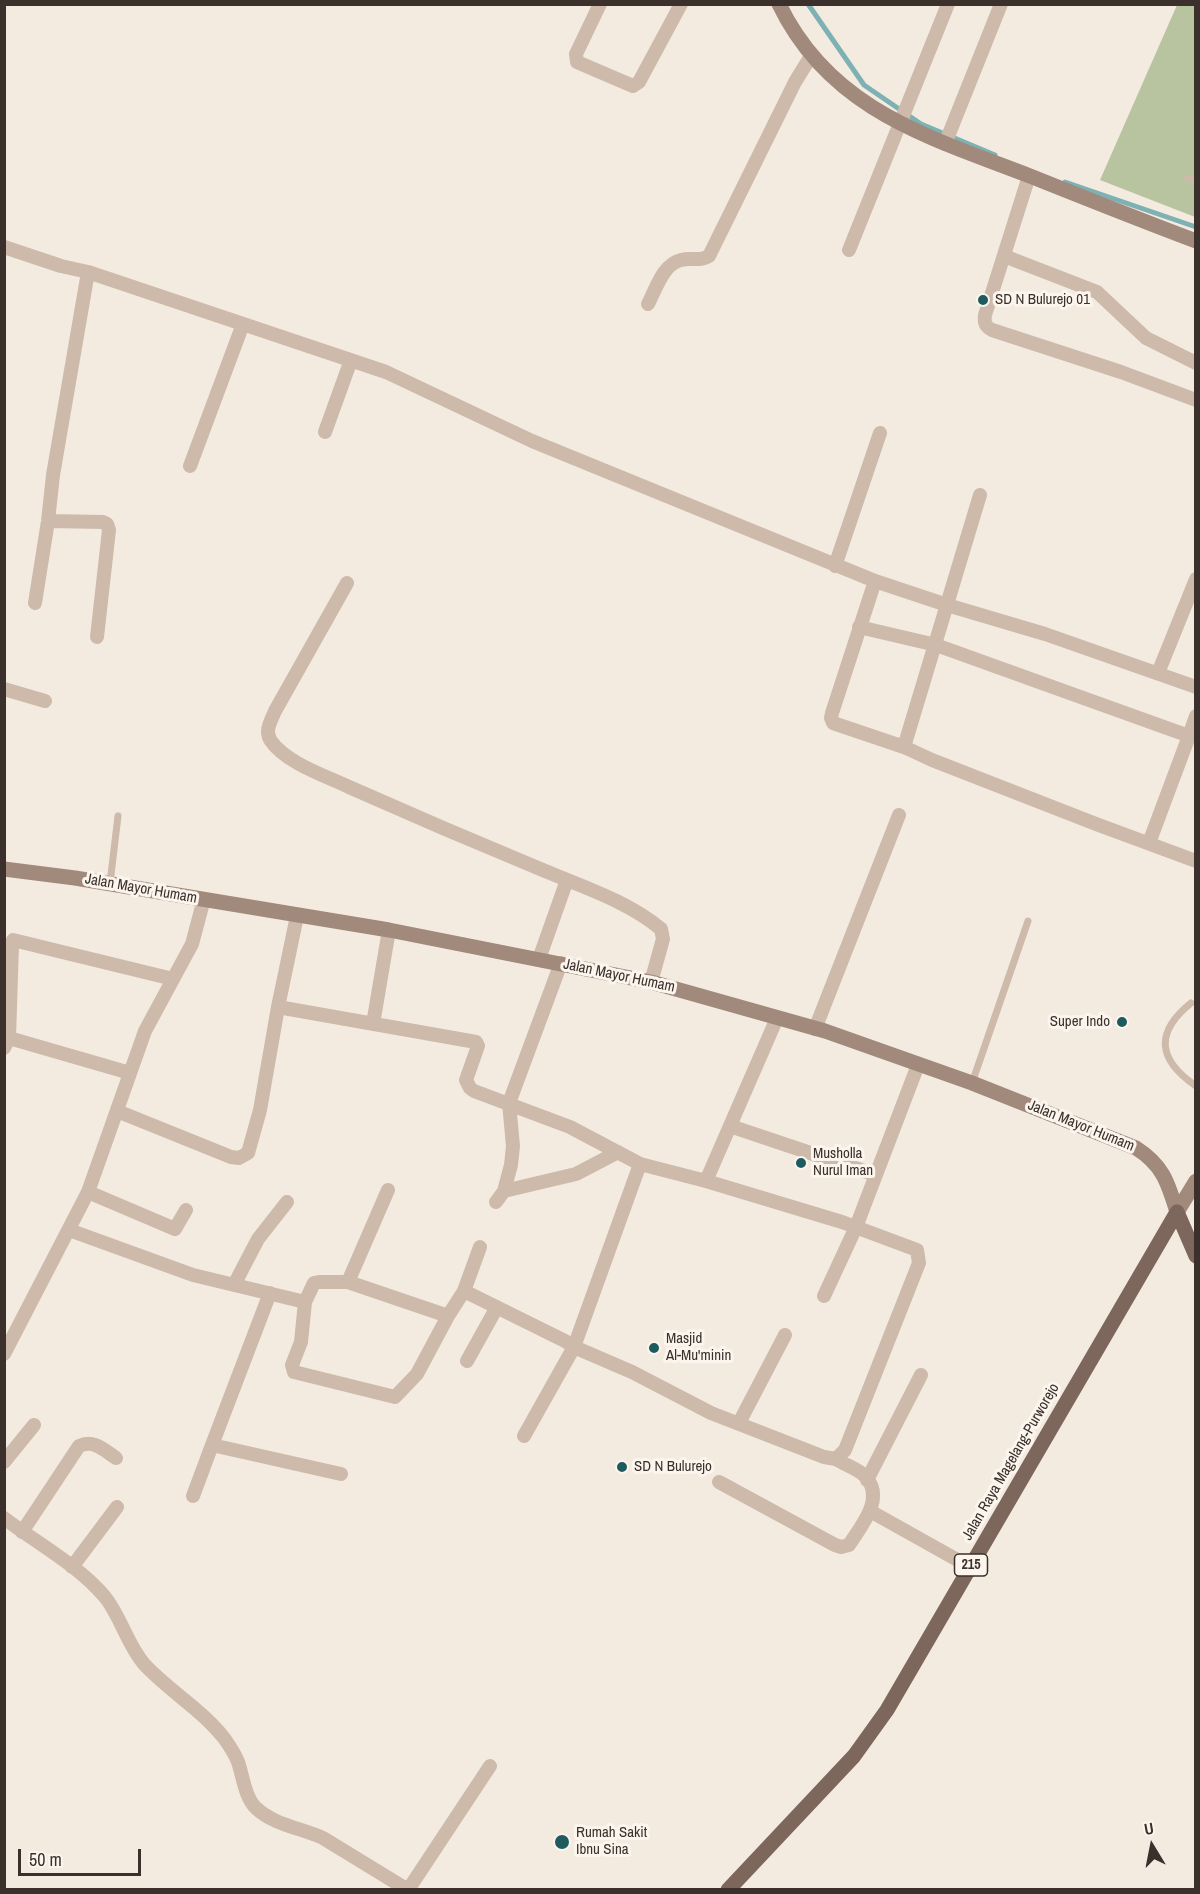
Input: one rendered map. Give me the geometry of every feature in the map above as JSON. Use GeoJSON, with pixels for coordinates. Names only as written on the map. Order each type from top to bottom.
{"type":"FeatureCollection","features":[{"type":"Feature","properties":{"kind":"main road"},"geometry":{"type":"LineString","coordinates":[[779,4],[811,56],[839,84],[902,119],[947,140],[1029,176],[1196,241]]}},
{"type":"Feature","properties":{"kind":"main road","name":"Jalan Mayor Humam"},"geometry":{"type":"LineString","coordinates":[[4,869],[110,883],[389,930],[561,963],[651,982],[815,1029],[972,1083],[1136,1148],[1149,1156],[1165,1176],[1177,1212]]}},
{"type":"Feature","properties":{"kind":"main road","name":"Jalan Raya Magelang-Purworejo"},"geometry":{"type":"LineString","coordinates":[[728,1890],[854,1756],[887,1710],[1196,1181]]}},
{"type":"Feature","properties":{"kind":"main road"},"geometry":{"type":"LineString","coordinates":[[1177,1212],[1196,1256]]}},
{"type":"Feature","properties":{"kind":"street"},"geometry":{"type":"LineString","coordinates":[[600,4],[576,54],[577,62],[633,86],[639,82],[681,4]]}},
{"type":"Feature","properties":{"kind":"street"},"geometry":{"type":"LineString","coordinates":[[849,250],[948,4]]}},
{"type":"Feature","properties":{"kind":"street"},"geometry":{"type":"LineString","coordinates":[[947,140],[1001,4]]}},
{"type":"Feature","properties":{"kind":"street"},"geometry":{"type":"LineString","coordinates":[[648,304],[665,271],[672,264],[681,260],[700,260],[709,256],[795,82],[811,56]]}},
{"type":"Feature","properties":{"kind":"street"},"geometry":{"type":"LineString","coordinates":[[1029,176],[985,315],[984,320],[987,327],[1196,400]]}},
{"type":"Feature","properties":{"kind":"street"},"geometry":{"type":"LineString","coordinates":[[4,247],[61,266],[88,272],[386,372],[532,441],[835,566],[947,605],[1045,634],[1196,687]]}},
{"type":"Feature","properties":{"kind":"street"},"geometry":{"type":"LineString","coordinates":[[1004,256],[1097,292],[1146,338],[1196,363]]}},
{"type":"Feature","properties":{"kind":"street"},"geometry":{"type":"LineString","coordinates":[[35,603],[53,476],[88,272]]}},
{"type":"Feature","properties":{"kind":"street"},"geometry":{"type":"LineString","coordinates":[[190,465],[243,324]]}},
{"type":"Feature","properties":{"kind":"street"},"geometry":{"type":"LineString","coordinates":[[325,432],[351,360]]}},
{"type":"Feature","properties":{"kind":"street"},"geometry":{"type":"LineString","coordinates":[[835,566],[880,433]]}},
{"type":"Feature","properties":{"kind":"street"},"geometry":{"type":"LineString","coordinates":[[904,747],[980,495]]}},
{"type":"Feature","properties":{"kind":"street"},"geometry":{"type":"LineString","coordinates":[[48,521],[103,522],[108,526],[97,637]]}},
{"type":"Feature","properties":{"kind":"street"},"geometry":{"type":"LineString","coordinates":[[1158,673],[1196,579]]}},
{"type":"Feature","properties":{"kind":"street"},"geometry":{"type":"LineString","coordinates":[[874,581],[832,713],[833,723],[904,747],[932,760],[1196,861]]}},
{"type":"Feature","properties":{"kind":"street"},"geometry":{"type":"LineString","coordinates":[[346,583],[275,711],[268,726],[270,740],[287,756],[310,769],[409,814],[622,903],[661,929],[663,939],[651,982]]}},
{"type":"Feature","properties":{"kind":"street"},"geometry":{"type":"LineString","coordinates":[[859,627],[936,645],[1190,736]]}},
{"type":"Feature","properties":{"kind":"street"},"geometry":{"type":"LineString","coordinates":[[4,689],[45,701]]}},
{"type":"Feature","properties":{"kind":"street"},"geometry":{"type":"LineString","coordinates":[[1149,843],[1196,716]]}},
{"type":"Feature","properties":{"kind":"street"},"geometry":{"type":"LineString","coordinates":[[815,1029],[899,815]]}},
{"type":"Feature","properties":{"kind":"street"},"geometry":{"type":"LineString","coordinates":[[539,959],[567,880]]}},
{"type":"Feature","properties":{"kind":"street"},"geometry":{"type":"LineString","coordinates":[[4,1354],[88,1192],[145,1031],[192,944],[204,899]]}},
{"type":"Feature","properties":{"kind":"street"},"geometry":{"type":"LineString","coordinates":[[117,1111],[231,1157],[245,1156],[251,1147],[260,1110],[297,916]]}},
{"type":"Feature","properties":{"kind":"street"},"geometry":{"type":"LineString","coordinates":[[373,1024],[389,930]]}},
{"type":"Feature","properties":{"kind":"street"},"geometry":{"type":"LineString","coordinates":[[130,1073],[7,1043],[13,940],[173,979]]}},
{"type":"Feature","properties":{"kind":"street"},"geometry":{"type":"LineString","coordinates":[[561,963],[509,1103],[513,1146],[511,1165],[500,1196],[576,1174],[618,1152]]}},
{"type":"Feature","properties":{"kind":"street"},"geometry":{"type":"LineString","coordinates":[[278,1007],[476,1042],[477,1046],[465,1080],[474,1091],[570,1127],[640,1164],[706,1181],[856,1227],[917,1250],[919,1263],[845,1450],[836,1459]]}},
{"type":"Feature","properties":{"kind":"street"},"geometry":{"type":"LineString","coordinates":[[706,1181],[777,1018]]}},
{"type":"Feature","properties":{"kind":"street"},"geometry":{"type":"LineString","coordinates":[[824,1296],[856,1227],[918,1065]]}},
{"type":"Feature","properties":{"kind":"street"},"geometry":{"type":"LineString","coordinates":[[730,1126],[876,1175]]}},
{"type":"Feature","properties":{"kind":"street"},"geometry":{"type":"LineString","coordinates":[[524,1436],[574,1347],[640,1164]]}},
{"type":"Feature","properties":{"kind":"street"},"geometry":{"type":"LineString","coordinates":[[348,1282],[388,1190]]}},
{"type":"Feature","properties":{"kind":"street"},"geometry":{"type":"LineString","coordinates":[[88,1192],[175,1229],[186,1210]]}},
{"type":"Feature","properties":{"kind":"street"},"geometry":{"type":"LineString","coordinates":[[234,1285],[258,1239],[286,1202]]}},
{"type":"Feature","properties":{"kind":"street"},"geometry":{"type":"LineString","coordinates":[[69,1230],[193,1275],[305,1302]]}},
{"type":"Feature","properties":{"kind":"street"},"geometry":{"type":"LineString","coordinates":[[448,1316],[348,1282],[314,1283],[305,1302],[301,1342],[292,1365],[294,1372],[395,1397],[417,1374],[464,1291],[480,1247]]}},
{"type":"Feature","properties":{"kind":"street"},"geometry":{"type":"LineString","coordinates":[[464,1291],[711,1413],[824,1457],[836,1459],[864,1475],[871,1485],[873,1503],[849,1545],[841,1547],[719,1482]]}},
{"type":"Feature","properties":{"kind":"street"},"geometry":{"type":"LineString","coordinates":[[193,1496],[270,1293]]}},
{"type":"Feature","properties":{"kind":"street"},"geometry":{"type":"LineString","coordinates":[[467,1361],[497,1307]]}},
{"type":"Feature","properties":{"kind":"street"},"geometry":{"type":"LineString","coordinates":[[739,1423],[785,1335]]}},
{"type":"Feature","properties":{"kind":"street"},"geometry":{"type":"LineString","coordinates":[[867,1480],[921,1375]]}},
{"type":"Feature","properties":{"kind":"street"},"geometry":{"type":"LineString","coordinates":[[4,1462],[34,1425]]}},
{"type":"Feature","properties":{"kind":"street"},"geometry":{"type":"LineString","coordinates":[[22,1532],[79,1446],[86,1442],[94,1443],[116,1458]]}},
{"type":"Feature","properties":{"kind":"street"},"geometry":{"type":"LineString","coordinates":[[212,1444],[341,1474]]}},
{"type":"Feature","properties":{"kind":"street"},"geometry":{"type":"LineString","coordinates":[[72,1567],[117,1507]]}},
{"type":"Feature","properties":{"kind":"street"},"geometry":{"type":"LineString","coordinates":[[870,1511],[970,1567]]}},
{"type":"Feature","properties":{"kind":"street"},"geometry":{"type":"LineString","coordinates":[[4,1518],[87,1578],[116,1612],[125,1633],[142,1661],[205,1716],[225,1740],[237,1760],[255,1808],[274,1820],[322,1838],[408,1890],[490,1766]]}},
{"type":"Feature","properties":{"kind":"lane"},"geometry":{"type":"LineString","coordinates":[[1188,178],[1196,180]]}},
{"type":"Feature","properties":{"kind":"lane"},"geometry":{"type":"LineString","coordinates":[[110,883],[118,816]]}},
{"type":"Feature","properties":{"kind":"lane"},"geometry":{"type":"LineString","coordinates":[[972,1083],[1028,921]]}},
{"type":"Feature","properties":{"kind":"lane"},"geometry":{"type":"LineString","coordinates":[[1191,1004],[1168,1028],[1165,1043],[1167,1054],[1173,1065],[1181,1076],[1196,1086]]}},
{"type":"Feature","properties":{"kind":"green space"},"geometry":{"type":"Polygon","coordinates":[[[1177,5],[1195,5],[1195,217],[1100,180],[1177,5]]]}},
{"type":"Feature","properties":{"kind":"waterway"},"geometry":{"type":"LineString","coordinates":[[808,4],[864,85],[921,124],[995,155]]}},
{"type":"Feature","properties":{"kind":"waterway"},"geometry":{"type":"LineString","coordinates":[[1065,182],[1196,227]]}},
{"type":"Feature","properties":{"kind":"place","name":"SD N Bulurejo 01"},"geometry":{"type":"Point","coordinates":[983,300]}},
{"type":"Feature","properties":{"kind":"place","name":"Super Indo"},"geometry":{"type":"Point","coordinates":[1122,1022]}},
{"type":"Feature","properties":{"kind":"place","name":"Musholla Nurul Iman"},"geometry":{"type":"Point","coordinates":[801,1163]}},
{"type":"Feature","properties":{"kind":"place","name":"Masjid Al-Mu'minin"},"geometry":{"type":"Point","coordinates":[654,1348]}},
{"type":"Feature","properties":{"kind":"place","name":"SD N Bulurejo"},"geometry":{"type":"Point","coordinates":[622,1467]}},
{"type":"Feature","properties":{"kind":"place","name":"Rumah Sakit Ibnu Sina"},"geometry":{"type":"Point","coordinates":[562,1842]}}]}
